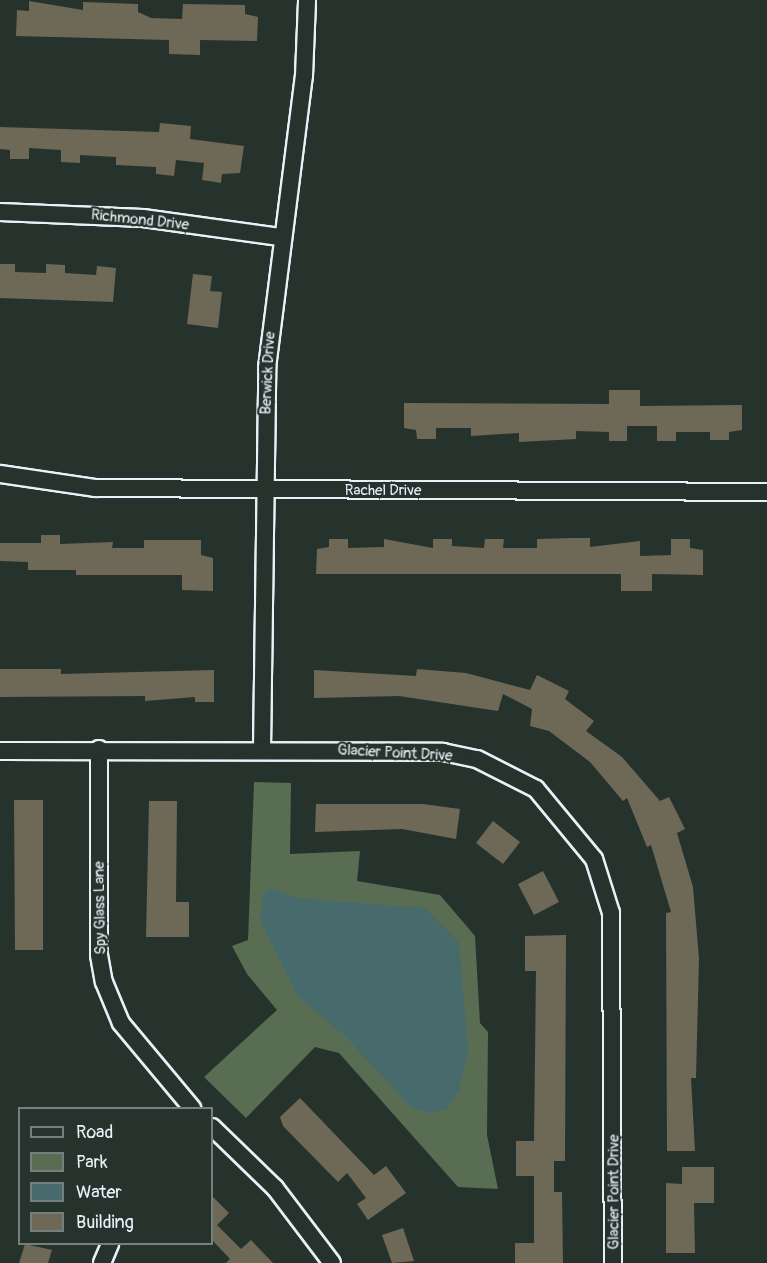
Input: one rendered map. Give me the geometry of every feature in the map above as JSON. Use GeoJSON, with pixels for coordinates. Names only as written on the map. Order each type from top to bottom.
{"type":"FeatureCollection","features":[{"type":"Feature","properties":{"kind":"street","name":"Berwick Drive"},"geometry":{"type":"LineString","coordinates":[[262,749],[267,368],[280,237],[304,76],[307,0]]}},
{"type":"Feature","properties":{"kind":"street","name":"Richmond Drive"},"geometry":{"type":"LineString","coordinates":[[0,212],[143,218],[280,237]]}},
{"type":"Feature","properties":{"kind":"street","name":"Rachel Drive"},"geometry":{"type":"LineString","coordinates":[[0,474],[95,488],[767,492]]}},
{"type":"Feature","properties":{"kind":"street","name":"Spy Glass Lane"},"geometry":{"type":"LineString","coordinates":[[99,749],[99,955],[104,982],[121,1023],[191,1107]]}},
{"type":"Feature","properties":{"kind":"street","name":"Glacier Point Drive"},"geometry":{"type":"LineString","coordinates":[[0,751],[262,749],[443,752],[477,759],[536,789],[578,835],[604,885],[615,952],[614,1263]]}},
{"type":"Feature","properties":{"kind":"street"},"geometry":{"type":"LineString","coordinates":[[213,1131],[275,1188],[332,1263]]}},
{"type":"Feature","properties":{"kind":"street"},"geometry":{"type":"LineString","coordinates":[[102,1263],[110,1245]]}},
{"type":"Feature","properties":{"kind":"green space"},"geometry":{"type":"Polygon","coordinates":[[[254,782],[291,783],[290,854],[360,851],[357,881],[440,895],[475,936],[480,1023],[488,1032],[487,1135],[498,1189],[458,1187],[339,1053],[315,1047],[246,1118],[204,1077],[277,1010],[247,974],[232,946],[248,940],[254,782]]]}},
{"type":"Feature","properties":{"kind":"water"},"geometry":{"type":"Polygon","coordinates":[[[272,888],[298,898],[424,908],[459,943],[468,1052],[459,1090],[447,1109],[428,1113],[411,1107],[344,1035],[299,998],[260,920],[263,893],[272,888]]]}},
{"type":"Feature","properties":{"kind":"building"},"geometry":{"type":"Polygon","coordinates":[[[29,1],[83,10],[83,2],[138,4],[138,12],[151,18],[182,19],[183,4],[245,5],[245,14],[258,17],[257,41],[200,40],[200,55],[169,54],[169,40],[16,36],[17,10],[29,11],[29,1]]]}},
{"type":"Feature","properties":{"kind":"building"},"geometry":{"type":"Polygon","coordinates":[[[160,123],[191,126],[190,139],[244,146],[240,173],[222,174],[221,183],[202,180],[204,163],[176,160],[174,176],[156,174],[156,167],[116,165],[116,157],[80,155],[80,163],[61,162],[61,150],[29,148],[29,159],[10,159],[10,150],[0,149],[0,127],[159,132],[160,123]]]}},
{"type":"Feature","properties":{"kind":"building"},"geometry":{"type":"Polygon","coordinates":[[[0,264],[15,264],[15,272],[46,273],[46,264],[65,265],[65,273],[96,275],[97,266],[116,268],[113,302],[0,298],[0,264]]]}},
{"type":"Feature","properties":{"kind":"building"},"geometry":{"type":"Polygon","coordinates":[[[193,274],[212,276],[210,291],[222,292],[218,328],[187,324],[193,274]]]}},
{"type":"Feature","properties":{"kind":"building"},"geometry":{"type":"Polygon","coordinates":[[[609,390],[640,390],[640,406],[742,405],[742,430],[729,432],[729,440],[710,440],[710,432],[676,432],[676,441],[657,441],[657,426],[627,426],[627,441],[609,441],[609,432],[576,431],[576,439],[519,442],[519,433],[471,436],[471,428],[436,428],[436,439],[417,439],[416,430],[404,428],[404,403],[609,404],[609,390]]]}},
{"type":"Feature","properties":{"kind":"building"},"geometry":{"type":"Polygon","coordinates":[[[41,535],[60,535],[60,544],[113,542],[112,548],[144,548],[144,540],[201,540],[201,555],[213,558],[213,591],[182,590],[182,575],[76,575],[76,570],[28,570],[28,562],[0,561],[0,543],[41,543],[41,535]]]}},
{"type":"Feature","properties":{"kind":"building"},"geometry":{"type":"Polygon","coordinates":[[[590,538],[590,547],[640,541],[640,556],[671,555],[671,539],[690,539],[690,548],[703,550],[703,575],[652,574],[652,591],[621,591],[621,574],[316,574],[317,549],[329,547],[329,539],[348,539],[348,548],[384,547],[384,539],[433,548],[433,539],[452,539],[452,546],[484,548],[485,539],[504,539],[503,548],[537,548],[537,539],[590,538]]]}},
{"type":"Feature","properties":{"kind":"building"},"geometry":{"type":"Polygon","coordinates":[[[0,669],[61,669],[61,674],[214,670],[214,702],[195,702],[195,697],[145,701],[145,696],[0,697],[0,669]]]}},
{"type":"Feature","properties":{"kind":"building"},"geometry":{"type":"Polygon","coordinates":[[[417,669],[466,673],[530,690],[537,675],[569,691],[565,699],[594,721],[586,731],[622,757],[660,801],[669,797],[685,829],[677,833],[693,887],[699,959],[696,1078],[691,1078],[695,1151],[667,1151],[666,913],[671,912],[651,845],[647,847],[627,798],[623,801],[590,762],[549,731],[530,726],[532,709],[503,694],[498,711],[399,696],[314,698],[314,670],[416,676],[417,669]]]}},
{"type":"Feature","properties":{"kind":"building"},"geometry":{"type":"Polygon","coordinates":[[[14,800],[43,800],[43,950],[15,950],[14,800]]]}},
{"type":"Feature","properties":{"kind":"building"},"geometry":{"type":"Polygon","coordinates":[[[149,801],[177,801],[176,902],[189,902],[189,937],[146,937],[149,801]]]}},
{"type":"Feature","properties":{"kind":"building"},"geometry":{"type":"Polygon","coordinates":[[[316,804],[423,804],[460,809],[456,839],[402,829],[315,832],[316,804]]]}},
{"type":"Feature","properties":{"kind":"building"},"geometry":{"type":"Polygon","coordinates":[[[493,821],[520,842],[503,864],[476,843],[493,821]]]}},
{"type":"Feature","properties":{"kind":"building"},"geometry":{"type":"Polygon","coordinates":[[[543,871],[559,902],[534,915],[518,884],[543,871]]]}},
{"type":"Feature","properties":{"kind":"building"},"geometry":{"type":"Polygon","coordinates":[[[566,935],[565,1161],[554,1161],[554,1192],[562,1192],[563,1263],[515,1263],[515,1243],[534,1243],[534,1176],[516,1176],[516,1141],[534,1141],[536,971],[525,971],[525,936],[566,935]]]}},
{"type":"Feature","properties":{"kind":"building"},"geometry":{"type":"Polygon","coordinates":[[[300,1098],[374,1175],[386,1166],[406,1193],[368,1220],[357,1204],[366,1198],[347,1173],[338,1182],[283,1126],[280,1117],[300,1098]]]}},
{"type":"Feature","properties":{"kind":"building"},"geometry":{"type":"Polygon","coordinates":[[[682,1167],[714,1167],[714,1203],[694,1203],[695,1253],[666,1253],[666,1183],[682,1184],[682,1167]]]}},
{"type":"Feature","properties":{"kind":"building"},"geometry":{"type":"Polygon","coordinates":[[[213,1197],[229,1213],[217,1225],[241,1249],[251,1240],[273,1263],[226,1263],[230,1259],[213,1241],[213,1197]]]}},
{"type":"Feature","properties":{"kind":"building"},"geometry":{"type":"Polygon","coordinates":[[[403,1228],[414,1261],[392,1263],[382,1235],[403,1228]]]}},
{"type":"Feature","properties":{"kind":"building"},"geometry":{"type":"Polygon","coordinates":[[[25,1245],[52,1250],[48,1263],[19,1263],[25,1245]]]}}]}
